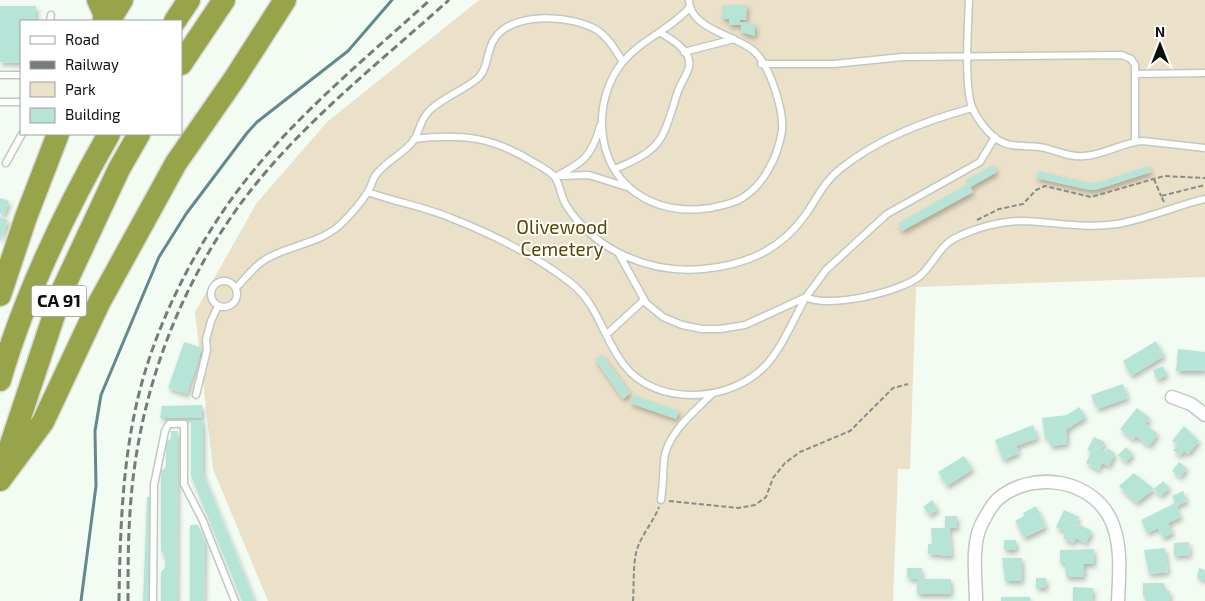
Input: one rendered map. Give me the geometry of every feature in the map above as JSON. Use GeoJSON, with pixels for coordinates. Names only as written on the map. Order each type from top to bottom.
{"type":"FeatureCollection","features":[{"type":"Feature","properties":{"kind":"highway"},"geometry":{"type":"LineString","coordinates":[[98,0],[104,13],[104,20]]}},
{"type":"Feature","properties":{"kind":"highway"},"geometry":{"type":"LineString","coordinates":[[111,20],[122,0]]}},
{"type":"Feature","properties":{"kind":"highway"},"geometry":{"type":"LineString","coordinates":[[182,62],[224,0]]}},
{"type":"Feature","properties":{"kind":"highway"},"geometry":{"type":"LineString","coordinates":[[0,479],[43,422],[99,303],[176,162],[235,78],[285,0]]}},
{"type":"Feature","properties":{"kind":"highway"},"geometry":{"type":"LineString","coordinates":[[0,295],[26,217],[58,135]]}},
{"type":"Feature","properties":{"kind":"highway","name":"CA 91"},"geometry":{"type":"LineString","coordinates":[[0,380],[11,344],[35,280],[108,135]]}},
{"type":"Feature","properties":{"kind":"highway","name":"CA 91"},"geometry":{"type":"LineString","coordinates":[[0,479],[62,291],[119,169],[138,135]]}},
{"type":"Feature","properties":{"kind":"street"},"geometry":{"type":"LineString","coordinates":[[1172,398],[1191,404],[1205,415]]}},
{"type":"Feature","properties":{"kind":"street"},"geometry":{"type":"LineString","coordinates":[[976,601],[976,545],[980,526],[997,500],[1020,486],[1050,481],[1073,485],[1090,494],[1103,508],[1112,524],[1119,550],[1118,601]]}},
{"type":"Feature","properties":{"kind":"lane"},"geometry":{"type":"LineString","coordinates":[[689,0],[689,8],[700,21],[735,38],[755,52],[778,94],[782,131],[770,168],[743,198],[720,206],[681,210],[661,207],[643,198],[628,187],[615,170],[603,137],[602,120],[603,103],[623,62],[642,44],[678,20],[689,8]]}},
{"type":"Feature","properties":{"kind":"lane"},"geometry":{"type":"LineString","coordinates":[[969,0],[968,56],[972,108],[1001,142],[1016,146],[1046,148],[1067,156],[1098,155],[1135,141],[1205,148]]}},
{"type":"Feature","properties":{"kind":"lane"},"geometry":{"type":"LineString","coordinates":[[236,288],[266,259],[329,234],[342,223],[368,192],[375,176],[414,139],[418,126],[429,111],[447,96],[478,78],[484,69],[495,38],[507,27],[525,20],[567,19],[585,24],[607,38],[623,62]]}},
{"type":"Feature","properties":{"kind":"lane"},"geometry":{"type":"LineString","coordinates":[[615,170],[649,153],[658,144],[667,129],[677,93],[689,68],[688,57],[679,44],[661,33]]}},
{"type":"Feature","properties":{"kind":"lane"},"geometry":{"type":"LineString","coordinates":[[684,52],[735,38]]}},
{"type":"Feature","properties":{"kind":"lane"},"geometry":{"type":"LineString","coordinates":[[761,64],[834,64],[902,57],[1122,55],[1131,59],[1135,66],[1135,141]]}},
{"type":"Feature","properties":{"kind":"lane"},"geometry":{"type":"LineString","coordinates":[[1135,74],[1205,72]]}},
{"type":"Feature","properties":{"kind":"lane"},"geometry":{"type":"LineString","coordinates":[[0,75],[20,75]]}},
{"type":"Feature","properties":{"kind":"lane"},"geometry":{"type":"LineString","coordinates":[[0,102],[20,102]]}},
{"type":"Feature","properties":{"kind":"lane"},"geometry":{"type":"LineString","coordinates":[[414,139],[446,135],[470,137],[499,144],[519,153],[555,177],[566,204],[577,219],[619,254],[658,267],[679,269],[725,266],[760,255],[792,232],[822,187],[840,170],[878,144],[914,125],[972,108]]}},
{"type":"Feature","properties":{"kind":"lane"},"geometry":{"type":"LineString","coordinates":[[555,177],[584,160],[592,151],[602,120]]}},
{"type":"Feature","properties":{"kind":"lane"},"geometry":{"type":"LineString","coordinates":[[6,163],[21,135]]}},
{"type":"Feature","properties":{"kind":"lane"},"geometry":{"type":"LineString","coordinates":[[368,192],[450,217],[541,262],[573,284],[587,300],[622,364],[635,379],[652,388],[676,395],[713,393],[748,379],[764,367],[777,352],[806,297],[826,270],[887,214],[980,162],[995,137]]}},
{"type":"Feature","properties":{"kind":"lane"},"geometry":{"type":"LineString","coordinates":[[555,177],[589,175],[628,187]]}},
{"type":"Feature","properties":{"kind":"lane"},"geometry":{"type":"LineString","coordinates":[[619,254],[644,300],[663,316],[682,325],[702,329],[720,329],[745,326],[806,297],[820,302],[837,301],[910,284],[921,276],[944,246],[969,232],[1004,222],[1022,221],[1065,226],[1117,224],[1205,199]]}},
{"type":"Feature","properties":{"kind":"lane"},"geometry":{"type":"LineString","coordinates":[[225,281],[236,288],[237,297],[234,304],[226,308],[218,306],[211,295],[216,283],[225,281]]}},
{"type":"Feature","properties":{"kind":"lane"},"geometry":{"type":"LineString","coordinates":[[607,334],[644,300]]}},
{"type":"Feature","properties":{"kind":"lane"},"geometry":{"type":"LineString","coordinates":[[196,395],[207,350],[208,334],[218,306]]}},
{"type":"Feature","properties":{"kind":"lane"},"geometry":{"type":"LineString","coordinates":[[661,500],[664,482],[664,459],[669,443],[680,426],[713,393]]}},
{"type":"Feature","properties":{"kind":"lane"},"geometry":{"type":"LineString","coordinates":[[153,601],[154,485],[165,431],[169,424],[184,424],[184,484],[203,521],[235,601]]}},
{"type":"Feature","properties":{"kind":"path"},"geometry":{"type":"LineString","coordinates":[[969,232],[973,223],[980,217],[999,209],[1023,204],[1036,190],[1044,186],[1091,197],[1164,176],[1205,178]]}},
{"type":"Feature","properties":{"kind":"path"},"geometry":{"type":"LineString","coordinates":[[1154,179],[1167,210]]}},
{"type":"Feature","properties":{"kind":"path"},"geometry":{"type":"LineString","coordinates":[[1161,196],[1205,185]]}},
{"type":"Feature","properties":{"kind":"path"},"geometry":{"type":"LineString","coordinates":[[633,601],[636,553],[643,537],[653,522],[661,500],[738,508],[755,505],[766,497],[773,478],[785,463],[800,452],[850,431],[893,388],[908,384]]}},
{"type":"Feature","properties":{"kind":"green space","name":"Olivewood Cemetery"},"geometry":{"type":"Polygon","coordinates":[[[479,0],[1205,0],[1205,277],[916,287],[910,469],[898,469],[893,601],[268,601],[213,469],[195,312],[256,204],[327,122],[479,0]]]}},
{"type":"Feature","properties":{"kind":"building"},"geometry":{"type":"Polygon","coordinates":[[[723,5],[747,5],[746,20],[740,20],[740,22],[755,24],[755,36],[741,32],[741,25],[729,25],[729,19],[722,19],[723,5]]]}},
{"type":"Feature","properties":{"kind":"building"},"geometry":{"type":"Polygon","coordinates":[[[0,6],[36,6],[36,20],[20,20],[20,63],[0,62],[0,6]]]}},
{"type":"Feature","properties":{"kind":"building"},"geometry":{"type":"Polygon","coordinates":[[[993,165],[997,172],[970,187],[973,192],[902,231],[898,223],[968,184],[966,180],[993,165]]]}},
{"type":"Feature","properties":{"kind":"building"},"geometry":{"type":"Polygon","coordinates":[[[1148,166],[1151,172],[1090,190],[1036,178],[1038,171],[1089,183],[1099,182],[1148,166]]]}},
{"type":"Feature","properties":{"kind":"building"},"geometry":{"type":"Polygon","coordinates":[[[0,198],[9,201],[4,215],[0,214],[0,198]]]}},
{"type":"Feature","properties":{"kind":"building"},"geometry":{"type":"Polygon","coordinates":[[[0,217],[8,220],[0,242],[0,217]]]}},
{"type":"Feature","properties":{"kind":"building"},"geometry":{"type":"Polygon","coordinates":[[[1156,341],[1164,356],[1131,376],[1123,361],[1156,341]]]}},
{"type":"Feature","properties":{"kind":"building"},"geometry":{"type":"Polygon","coordinates":[[[184,342],[202,348],[187,394],[168,388],[184,342]]]}},
{"type":"Feature","properties":{"kind":"building"},"geometry":{"type":"Polygon","coordinates":[[[1178,349],[1205,352],[1205,371],[1176,371],[1178,349]]]}},
{"type":"Feature","properties":{"kind":"building"},"geometry":{"type":"Polygon","coordinates":[[[602,355],[630,393],[623,399],[595,359],[602,355]]]}},
{"type":"Feature","properties":{"kind":"building"},"geometry":{"type":"Polygon","coordinates":[[[1163,366],[1167,375],[1157,380],[1153,370],[1163,366]]]}},
{"type":"Feature","properties":{"kind":"building"},"geometry":{"type":"Polygon","coordinates":[[[1123,384],[1128,398],[1097,409],[1091,395],[1123,384]]]}},
{"type":"Feature","properties":{"kind":"building"},"geometry":{"type":"Polygon","coordinates":[[[633,395],[679,411],[676,419],[630,403],[633,395]]]}},
{"type":"Feature","properties":{"kind":"building"},"geometry":{"type":"Polygon","coordinates":[[[202,405],[202,418],[160,418],[162,406],[202,405]]]}},
{"type":"Feature","properties":{"kind":"building"},"geometry":{"type":"Polygon","coordinates":[[[1079,407],[1086,417],[1067,429],[1067,444],[1050,446],[1049,438],[1045,439],[1042,418],[1067,415],[1079,407]]]}},
{"type":"Feature","properties":{"kind":"building"},"geometry":{"type":"Polygon","coordinates":[[[1137,408],[1150,418],[1145,424],[1158,434],[1149,446],[1136,436],[1133,440],[1120,429],[1137,408]]]}},
{"type":"Feature","properties":{"kind":"building"},"geometry":{"type":"Polygon","coordinates":[[[191,420],[203,420],[203,473],[255,601],[242,601],[191,476],[191,420]]]}},
{"type":"Feature","properties":{"kind":"building"},"geometry":{"type":"Polygon","coordinates":[[[1033,425],[1038,438],[1016,446],[1019,453],[1003,460],[995,440],[1033,425]]]}},
{"type":"Feature","properties":{"kind":"building"},"geometry":{"type":"Polygon","coordinates":[[[1184,426],[1199,441],[1188,454],[1184,451],[1180,456],[1173,450],[1178,445],[1172,441],[1184,426]]]}},
{"type":"Feature","properties":{"kind":"building"},"geometry":{"type":"Polygon","coordinates":[[[171,431],[178,431],[177,601],[161,601],[161,572],[165,568],[165,556],[161,551],[161,471],[166,467],[166,443],[171,438],[171,431]]]}},
{"type":"Feature","properties":{"kind":"building"},"geometry":{"type":"Polygon","coordinates":[[[1094,437],[1105,442],[1101,449],[1106,452],[1107,448],[1115,453],[1109,466],[1102,463],[1099,470],[1086,463],[1091,452],[1087,450],[1094,437]]]}},
{"type":"Feature","properties":{"kind":"building"},"geometry":{"type":"Polygon","coordinates":[[[1126,447],[1133,454],[1126,462],[1118,455],[1126,447]]]}},
{"type":"Feature","properties":{"kind":"building"},"geometry":{"type":"Polygon","coordinates":[[[964,456],[973,469],[947,486],[938,472],[964,456]]]}},
{"type":"Feature","properties":{"kind":"building"},"geometry":{"type":"Polygon","coordinates":[[[1179,462],[1187,468],[1180,477],[1172,471],[1179,462]]]}},
{"type":"Feature","properties":{"kind":"building"},"geometry":{"type":"Polygon","coordinates":[[[1134,473],[1154,489],[1136,503],[1119,486],[1134,473]]]}},
{"type":"Feature","properties":{"kind":"building"},"geometry":{"type":"Polygon","coordinates":[[[1163,481],[1170,488],[1160,496],[1154,489],[1163,481]]]}},
{"type":"Feature","properties":{"kind":"building"},"geometry":{"type":"Polygon","coordinates":[[[1183,491],[1187,501],[1176,506],[1181,517],[1168,523],[1173,533],[1163,538],[1158,528],[1147,533],[1141,520],[1175,503],[1172,496],[1183,491]]]}},
{"type":"Feature","properties":{"kind":"building"},"geometry":{"type":"Polygon","coordinates":[[[147,497],[151,497],[149,601],[143,601],[147,497]]]}},
{"type":"Feature","properties":{"kind":"building"},"geometry":{"type":"Polygon","coordinates":[[[932,500],[938,509],[930,515],[923,507],[932,500]]]}},
{"type":"Feature","properties":{"kind":"building"},"geometry":{"type":"Polygon","coordinates":[[[1036,506],[1046,527],[1024,538],[1015,521],[1024,516],[1023,513],[1036,506]]]}},
{"type":"Feature","properties":{"kind":"building"},"geometry":{"type":"Polygon","coordinates":[[[1064,510],[1079,517],[1076,523],[1092,531],[1086,543],[1076,538],[1073,543],[1063,538],[1066,532],[1056,527],[1064,510]]]}},
{"type":"Feature","properties":{"kind":"building"},"geometry":{"type":"Polygon","coordinates":[[[945,516],[957,516],[957,528],[949,528],[952,556],[928,554],[928,544],[932,544],[931,528],[945,528],[945,516]]]}},
{"type":"Feature","properties":{"kind":"building"},"geometry":{"type":"Polygon","coordinates":[[[190,525],[198,525],[205,543],[204,601],[190,601],[190,525]]]}},
{"type":"Feature","properties":{"kind":"building"},"geometry":{"type":"Polygon","coordinates":[[[1004,540],[1016,540],[1016,550],[1004,550],[1004,540]]]}},
{"type":"Feature","properties":{"kind":"building"},"geometry":{"type":"Polygon","coordinates":[[[1189,542],[1190,555],[1174,556],[1174,543],[1189,542]]]}},
{"type":"Feature","properties":{"kind":"building"},"geometry":{"type":"Polygon","coordinates":[[[1165,548],[1168,572],[1149,574],[1144,550],[1165,548]]]}},
{"type":"Feature","properties":{"kind":"building"},"geometry":{"type":"Polygon","coordinates":[[[1094,549],[1094,564],[1084,564],[1084,577],[1066,577],[1065,563],[1060,563],[1060,550],[1094,549]]]}},
{"type":"Feature","properties":{"kind":"building"},"geometry":{"type":"Polygon","coordinates":[[[1002,558],[1022,558],[1022,581],[1005,581],[1002,558]]]}},
{"type":"Feature","properties":{"kind":"building"},"geometry":{"type":"Polygon","coordinates":[[[907,568],[922,568],[921,579],[951,579],[951,594],[917,594],[917,579],[907,578],[907,568]]]}},
{"type":"Feature","properties":{"kind":"building"},"geometry":{"type":"Polygon","coordinates":[[[1199,568],[1205,570],[1205,580],[1197,578],[1199,568]]]}},
{"type":"Feature","properties":{"kind":"building"},"geometry":{"type":"Polygon","coordinates":[[[1036,578],[1046,578],[1046,588],[1036,588],[1036,578]]]}},
{"type":"Feature","properties":{"kind":"building"},"geometry":{"type":"Polygon","coordinates":[[[1143,583],[1164,583],[1164,591],[1170,591],[1170,601],[1146,601],[1146,596],[1143,596],[1143,583]]]}},
{"type":"Feature","properties":{"kind":"building"},"geometry":{"type":"Polygon","coordinates":[[[1073,587],[1093,588],[1093,600],[1073,601],[1073,587]]]}},
{"type":"Feature","properties":{"kind":"building"},"geometry":{"type":"Polygon","coordinates":[[[1001,597],[1030,597],[1030,601],[1001,601],[1001,597]]]}},
{"type":"Feature","properties":{"kind":"waterway"},"geometry":{"type":"LineString","coordinates":[[81,601],[96,486],[95,431],[101,395],[159,257],[186,214],[247,133],[257,122],[348,51],[392,0]]}},
{"type":"Feature","properties":{"kind":"railway"},"geometry":{"type":"LineString","coordinates":[[119,601],[123,501],[132,426],[144,374],[165,316],[178,288],[208,234],[242,185],[263,160],[285,135],[332,89],[430,0]]}},
{"type":"Feature","properties":{"kind":"railway"},"geometry":{"type":"LineString","coordinates":[[128,601],[131,499],[136,457],[144,416],[168,336],[204,260],[226,224],[251,190],[296,139],[346,91],[449,0]]}}]}
